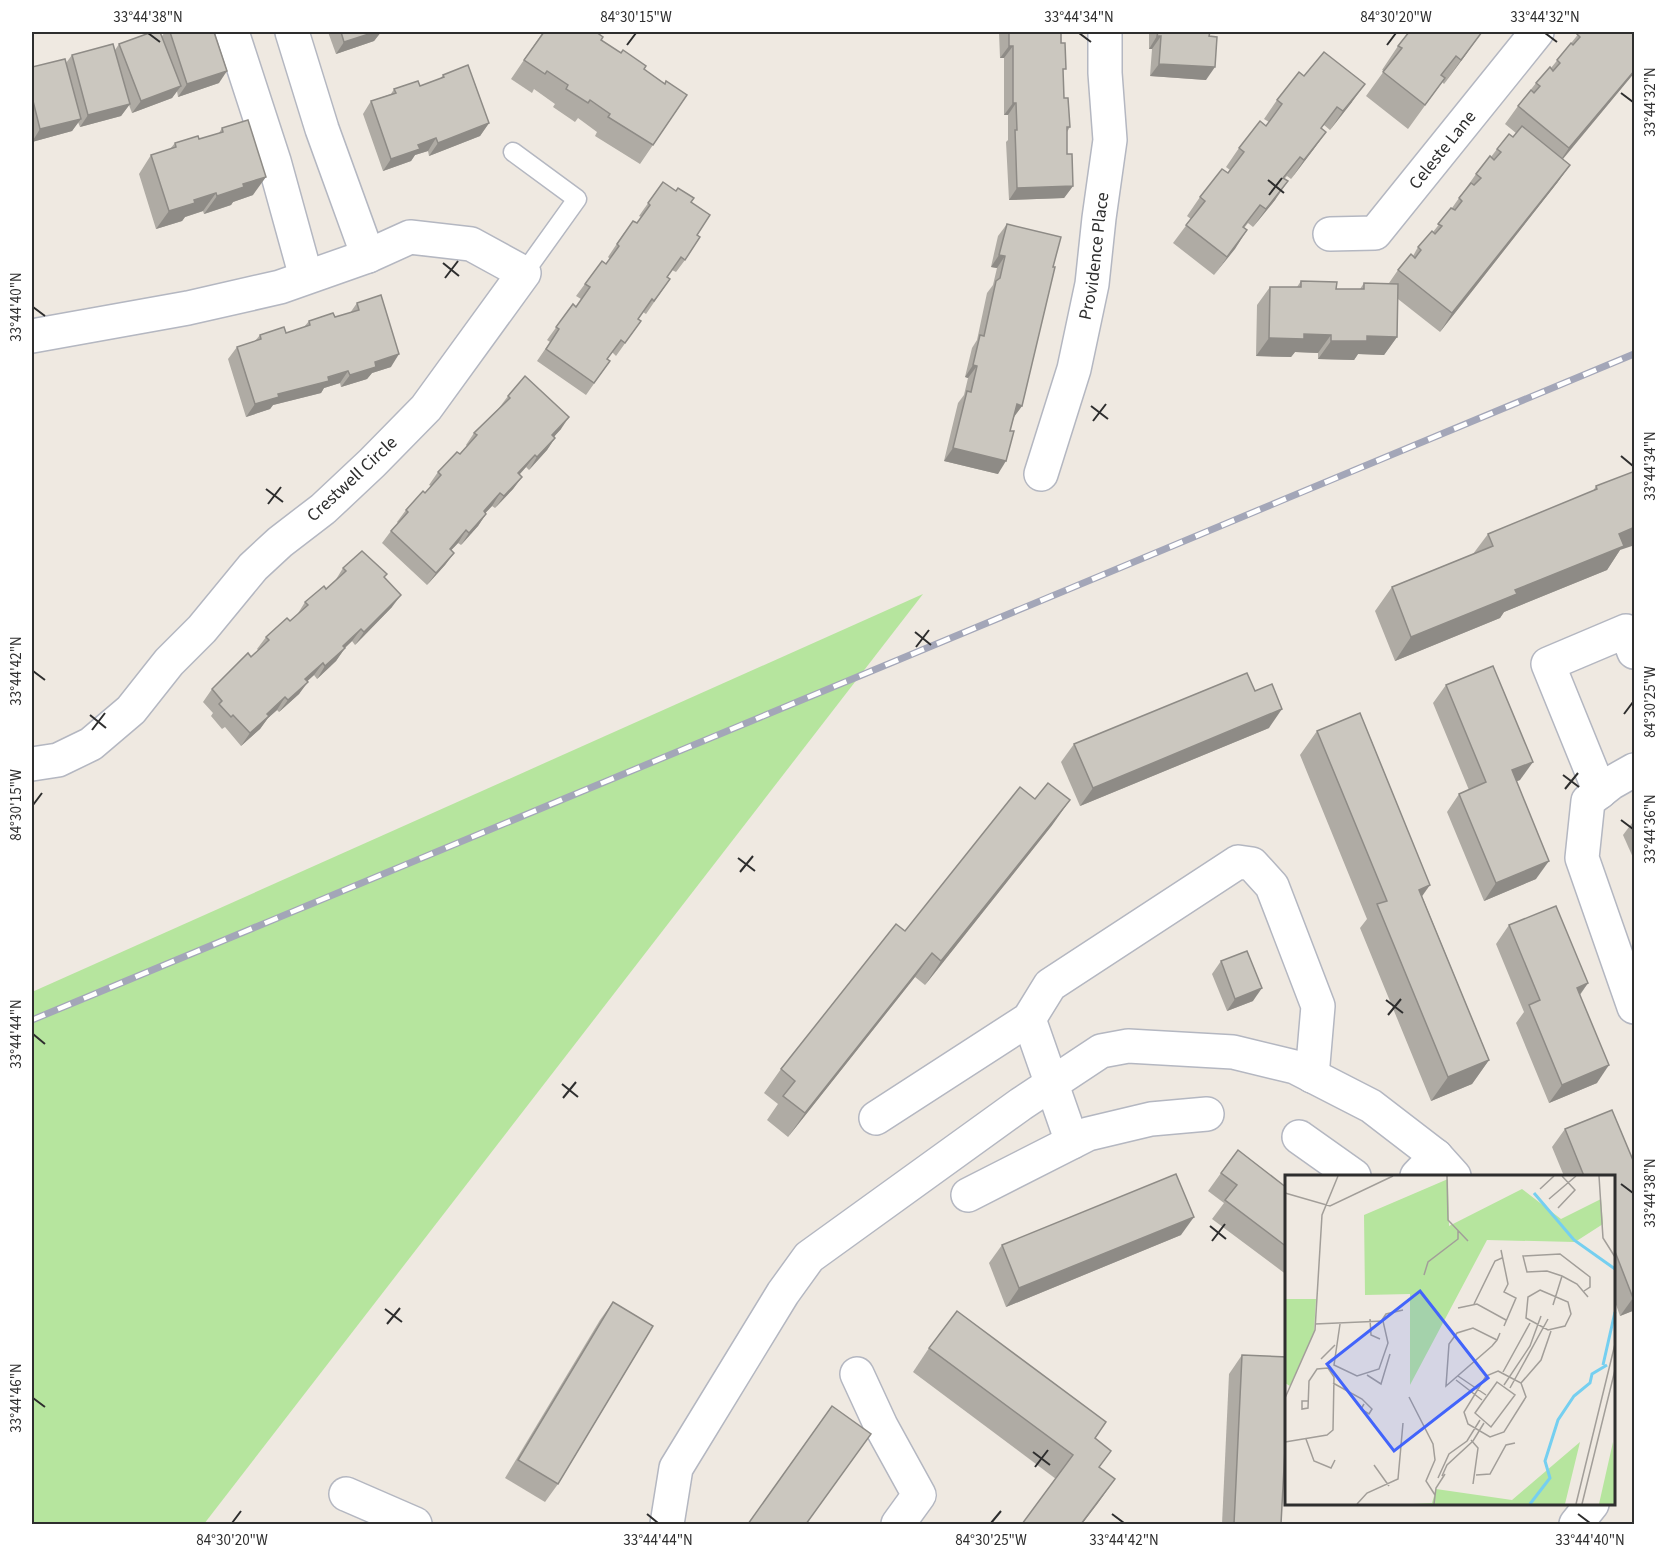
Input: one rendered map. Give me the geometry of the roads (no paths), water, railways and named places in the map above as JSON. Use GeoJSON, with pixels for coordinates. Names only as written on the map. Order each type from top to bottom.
{"type":"FeatureCollection","features":[{"type":"Feature","properties":{"kind":"street"},"geometry":{"type":"LineString","coordinates":[[232,32],[273,161],[306,277]]}},
{"type":"Feature","properties":{"kind":"street"},"geometry":{"type":"LineString","coordinates":[[292,32],[322,129],[368,256]]}},
{"type":"Feature","properties":{"kind":"street","name":"Providence Place"},"geometry":{"type":"LineString","coordinates":[[1041,474],[1074,369],[1092,284],[1098,218],[1110,140],[1105,73],[1105,32]]}},
{"type":"Feature","properties":{"kind":"street","name":"Celeste Lane"},"geometry":{"type":"LineString","coordinates":[[1330,234],[1375,233],[1537,32]]}},
{"type":"Feature","properties":{"kind":"street"},"geometry":{"type":"LineString","coordinates":[[32,336],[188,308],[280,287],[368,256],[410,237],[471,244],[524,273]]}},
{"type":"Feature","properties":{"kind":"street","name":"Crestwell Circle"},"geometry":{"type":"LineString","coordinates":[[32,764],[58,760],[91,744],[131,710],[169,662],[202,629],[253,567],[323,509],[372,464],[426,408],[524,273]]}},
{"type":"Feature","properties":{"kind":"street"},"geometry":{"type":"LineString","coordinates":[[1600,792],[1548,664],[1626,632],[1635,652]]}},
{"type":"Feature","properties":{"kind":"street"},"geometry":{"type":"LineString","coordinates":[[1635,770],[1588,801],[1582,858],[1635,1007]]}},
{"type":"Feature","properties":{"kind":"street"},"geometry":{"type":"LineString","coordinates":[[876,1118],[1029,1019],[1050,986],[1238,862],[1252,864],[1272,886],[1318,1006],[1312,1076]]}},
{"type":"Feature","properties":{"kind":"street"},"geometry":{"type":"LineString","coordinates":[[1029,1019],[1072,1142]]}},
{"type":"Feature","properties":{"kind":"street"},"geometry":{"type":"LineString","coordinates":[[667,1524],[676,1468],[783,1293],[809,1257],[1052,1083],[1101,1051],[1128,1046],[1233,1052],[1295,1067],[1371,1106],[1436,1170]]}},
{"type":"Feature","properties":{"kind":"street"},"geometry":{"type":"LineString","coordinates":[[968,1196],[1088,1134],[1150,1119],[1207,1114]]}},
{"type":"Feature","properties":{"kind":"street"},"geometry":{"type":"LineString","coordinates":[[1299,1137],[1353,1175]]}},
{"type":"Feature","properties":{"kind":"street"},"geometry":{"type":"LineString","coordinates":[[857,1374],[881,1426],[919,1495],[898,1524]]}},
{"type":"Feature","properties":{"kind":"street"},"geometry":{"type":"LineString","coordinates":[[346,1494],[415,1524]]}},
{"type":"Feature","properties":{"kind":"street"},"geometry":{"type":"LineString","coordinates":[[1576,1524],[1590,1505]]}},
{"type":"Feature","properties":{"kind":"lane"},"geometry":{"type":"LineString","coordinates":[[513,152],[577,199],[524,273]]}},
{"type":"Feature","properties":{"kind":"railway"},"geometry":{"type":"LineString","coordinates":[[32,1020],[1634,354]]}}]}
